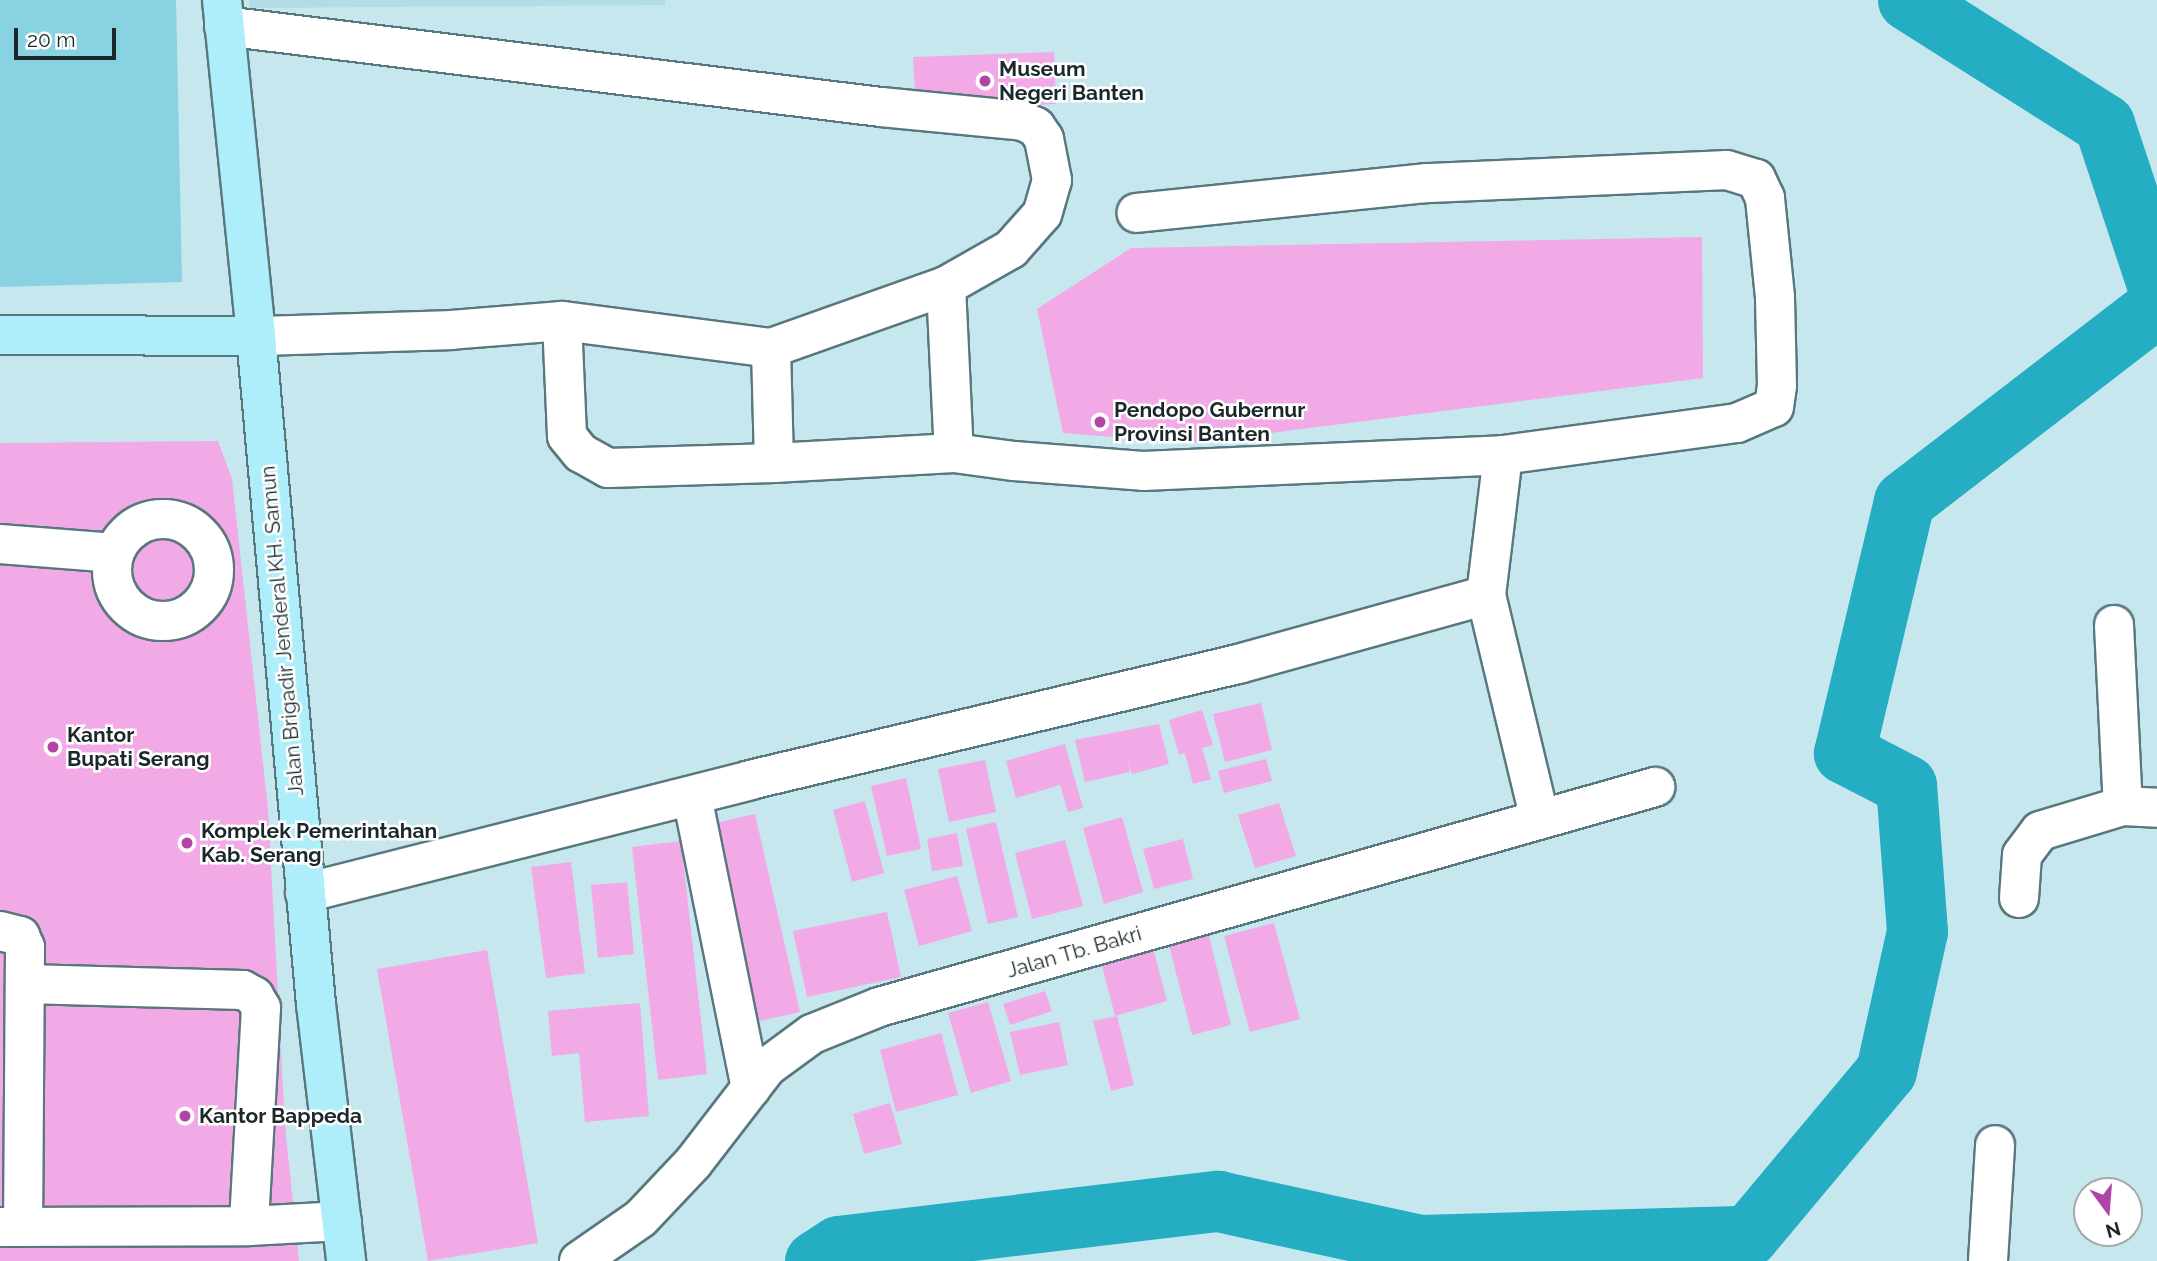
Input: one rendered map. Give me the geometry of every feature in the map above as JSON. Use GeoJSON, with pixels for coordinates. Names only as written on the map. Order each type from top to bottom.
{"type":"FeatureCollection","features":[{"type":"Feature","properties":{"kind":"main road","name":"Jalan Brigadir Jenderal KH. Samun"},"geometry":{"type":"LineString","coordinates":[[223,13],[256,336],[305,894],[346,1261]]}},
{"type":"Feature","properties":{"kind":"main road"},"geometry":{"type":"LineString","coordinates":[[0,335],[256,336]]}},
{"type":"Feature","properties":{"kind":"street"},"geometry":{"type":"LineString","coordinates":[[223,13],[868,106],[1023,121],[1036,127],[1044,139],[1052,180],[1042,214],[1011,249],[946,286],[771,348],[562,321],[451,330],[256,336]]}},
{"type":"Feature","properties":{"kind":"street"},"geometry":{"type":"LineString","coordinates":[[562,321],[567,436],[581,453],[608,468],[774,463],[954,453],[1014,461],[1143,471],[1503,455],[1737,423],[1774,407],[1777,386],[1775,297],[1765,198],[1756,179],[1726,170],[1426,183],[1137,213]]}},
{"type":"Feature","properties":{"kind":"street"},"geometry":{"type":"LineString","coordinates":[[946,286],[954,453]]}},
{"type":"Feature","properties":{"kind":"street"},"geometry":{"type":"LineString","coordinates":[[771,348],[774,463]]}},
{"type":"Feature","properties":{"kind":"street"},"geometry":{"type":"LineString","coordinates":[[1503,455],[1486,595],[1539,820]]}},
{"type":"Feature","properties":{"kind":"street"},"geometry":{"type":"LineString","coordinates":[[0,544],[115,553]]}},
{"type":"Feature","properties":{"kind":"street"},"geometry":{"type":"LineString","coordinates":[[305,894],[692,796],[1238,664],[1486,595]]}},
{"type":"Feature","properties":{"kind":"street"},"geometry":{"type":"LineString","coordinates":[[2019,898],[2022,855],[2040,831],[2140,807],[2114,625]]}},
{"type":"Feature","properties":{"kind":"street","name":"Jalan Tb. Bakri"},"geometry":{"type":"LineString","coordinates":[[579,1261],[641,1218],[693,1163],[766,1067],[812,1034],[879,1007],[1655,787]]}},
{"type":"Feature","properties":{"kind":"street"},"geometry":{"type":"LineString","coordinates":[[692,796],[751,1088]]}},
{"type":"Feature","properties":{"kind":"street"},"geometry":{"type":"LineString","coordinates":[[0,931],[20,936],[25,947],[26,984],[12,1227],[249,1226],[342,1222]]}},
{"type":"Feature","properties":{"kind":"street"},"geometry":{"type":"LineString","coordinates":[[26,984],[243,990],[254,996],[261,1008],[249,1226]]}},
{"type":"Feature","properties":{"kind":"street"},"geometry":{"type":"LineString","coordinates":[[1988,1261],[1995,1145]]}},
{"type":"Feature","properties":{"kind":"shaded area"},"geometry":{"type":"Polygon","coordinates":[[[0,0],[176,0],[182,282],[0,287],[0,0]]]}},
{"type":"Feature","properties":{"kind":"shaded area"},"geometry":{"type":"Polygon","coordinates":[[[249,0],[665,0],[665,5],[250,8],[249,0]]]}},
{"type":"Feature","properties":{"kind":"building","name":"Museum Negeri Banten"},"geometry":{"type":"Polygon","coordinates":[[[1054,52],[1056,104],[916,110],[913,57],[1054,52]]]}},
{"type":"Feature","properties":{"kind":"building"},"geometry":{"type":"Polygon","coordinates":[[[1702,237],[1703,378],[1191,443],[1063,433],[1037,309],[1131,248],[1702,237]]]}},
{"type":"Feature","properties":{"kind":"building","name":"Komplek Pemerintahan Kab. Serang"},"geometry":{"type":"Polygon","coordinates":[[[218,441],[232,479],[268,809],[285,1126],[299,1261],[0,1261],[0,443],[218,441]]]}},
{"type":"Feature","properties":{"kind":"building"},"geometry":{"type":"Polygon","coordinates":[[[1261,703],[1272,750],[1225,762],[1213,714],[1261,703]]]}},
{"type":"Feature","properties":{"kind":"building"},"geometry":{"type":"Polygon","coordinates":[[[1202,710],[1213,745],[1202,748],[1211,779],[1193,784],[1185,753],[1179,755],[1169,720],[1202,710]]]}},
{"type":"Feature","properties":{"kind":"building"},"geometry":{"type":"Polygon","coordinates":[[[1159,724],[1169,764],[1132,774],[1128,759],[1130,772],[1085,782],[1075,740],[1159,724]]]}},
{"type":"Feature","properties":{"kind":"building"},"geometry":{"type":"Polygon","coordinates":[[[1065,744],[1083,808],[1068,812],[1060,785],[1016,798],[1006,761],[1065,744]]]}},
{"type":"Feature","properties":{"kind":"building"},"geometry":{"type":"Polygon","coordinates":[[[1266,759],[1272,781],[1224,793],[1218,771],[1266,759]]]}},
{"type":"Feature","properties":{"kind":"building"},"geometry":{"type":"Polygon","coordinates":[[[985,760],[996,812],[949,822],[938,769],[985,760]]]}},
{"type":"Feature","properties":{"kind":"building"},"geometry":{"type":"Polygon","coordinates":[[[906,778],[921,849],[887,856],[871,786],[906,778]]]}},
{"type":"Feature","properties":{"kind":"building"},"geometry":{"type":"Polygon","coordinates":[[[865,801],[884,873],[852,882],[833,810],[865,801]]]}},
{"type":"Feature","properties":{"kind":"building"},"geometry":{"type":"Polygon","coordinates":[[[1279,803],[1296,856],[1255,868],[1238,815],[1279,803]]]}},
{"type":"Feature","properties":{"kind":"building"},"geometry":{"type":"Polygon","coordinates":[[[755,814],[800,1012],[755,1022],[711,824],[755,814]]]}},
{"type":"Feature","properties":{"kind":"building"},"geometry":{"type":"Polygon","coordinates":[[[1122,817],[1143,892],[1104,904],[1083,828],[1122,817]]]}},
{"type":"Feature","properties":{"kind":"building"},"geometry":{"type":"Polygon","coordinates":[[[996,822],[1018,917],[988,924],[966,829],[996,822]]]}},
{"type":"Feature","properties":{"kind":"building"},"geometry":{"type":"Polygon","coordinates":[[[957,833],[963,866],[932,871],[927,839],[957,833]]]}},
{"type":"Feature","properties":{"kind":"building"},"geometry":{"type":"Polygon","coordinates":[[[1183,839],[1193,879],[1154,889],[1143,849],[1183,839]]]}},
{"type":"Feature","properties":{"kind":"building"},"geometry":{"type":"Polygon","coordinates":[[[1065,840],[1083,906],[1032,919],[1015,853],[1065,840]]]}},
{"type":"Feature","properties":{"kind":"building"},"geometry":{"type":"Polygon","coordinates":[[[681,841],[707,1074],[658,1080],[632,847],[681,841]]]}},
{"type":"Feature","properties":{"kind":"building"},"geometry":{"type":"Polygon","coordinates":[[[571,862],[585,973],[546,978],[531,867],[571,862]]]}},
{"type":"Feature","properties":{"kind":"building"},"geometry":{"type":"Polygon","coordinates":[[[957,876],[972,931],[919,946],[904,890],[957,876]]]}},
{"type":"Feature","properties":{"kind":"building"},"geometry":{"type":"Polygon","coordinates":[[[627,882],[634,954],[598,958],[591,885],[627,882]]]}},
{"type":"Feature","properties":{"kind":"building"},"geometry":{"type":"Polygon","coordinates":[[[887,912],[901,977],[807,997],[793,931],[887,912]]]}},
{"type":"Feature","properties":{"kind":"building"},"geometry":{"type":"Polygon","coordinates":[[[1205,920],[1231,1025],[1192,1035],[1165,930],[1205,920]]]}},
{"type":"Feature","properties":{"kind":"building"},"geometry":{"type":"Polygon","coordinates":[[[1274,923],[1300,1019],[1250,1032],[1224,936],[1274,923]]]}},
{"type":"Feature","properties":{"kind":"building"},"geometry":{"type":"Polygon","coordinates":[[[1153,948],[1167,1001],[1115,1016],[1101,962],[1153,948]]]}},
{"type":"Feature","properties":{"kind":"building"},"geometry":{"type":"Polygon","coordinates":[[[487,950],[538,1243],[428,1261],[377,969],[487,950]]]}},
{"type":"Feature","properties":{"kind":"building"},"geometry":{"type":"Polygon","coordinates":[[[1045,991],[1052,1011],[1010,1025],[1003,1004],[1045,991]]]}},
{"type":"Feature","properties":{"kind":"building"},"geometry":{"type":"Polygon","coordinates":[[[988,1002],[1011,1081],[971,1093],[948,1013],[988,1002]]]}},
{"type":"Feature","properties":{"kind":"building"},"geometry":{"type":"Polygon","coordinates":[[[640,1003],[649,1116],[585,1122],[579,1053],[552,1056],[548,1011],[640,1003]]]}},
{"type":"Feature","properties":{"kind":"building"},"geometry":{"type":"Polygon","coordinates":[[[1117,1016],[1134,1085],[1111,1091],[1093,1021],[1117,1016]]]}},
{"type":"Feature","properties":{"kind":"building"},"geometry":{"type":"Polygon","coordinates":[[[1059,1022],[1068,1065],[1020,1075],[1010,1032],[1059,1022]]]}},
{"type":"Feature","properties":{"kind":"building"},"geometry":{"type":"Polygon","coordinates":[[[941,1033],[958,1095],[896,1112],[880,1050],[941,1033]]]}},
{"type":"Feature","properties":{"kind":"building"},"geometry":{"type":"Polygon","coordinates":[[[890,1103],[902,1144],[864,1154],[853,1114],[890,1103]]]}},
{"type":"Feature","properties":{"kind":"waterway"},"geometry":{"type":"LineString","coordinates":[[1908,0],[2104,124],[2157,284]]}},
{"type":"Feature","properties":{"kind":"waterway"},"geometry":{"type":"LineString","coordinates":[[815,1261],[838,1246],[1218,1201],[1420,1245],[1748,1236],[1886,1071],[1917,931],[1906,785],[1844,753],[1904,501],[2157,306]]}},
{"type":"Feature","properties":{"kind":"place","name":"Museum Negeri Banten"},"geometry":{"type":"Point","coordinates":[985,81]}},
{"type":"Feature","properties":{"kind":"place","name":"Pendopo Gubernur Provinsi Banten"},"geometry":{"type":"Point","coordinates":[1100,422]}},
{"type":"Feature","properties":{"kind":"place","name":"Kantor Bupati Serang"},"geometry":{"type":"Point","coordinates":[53,747]}},
{"type":"Feature","properties":{"kind":"place","name":"Komplek Pemerintahan Kab. Serang"},"geometry":{"type":"Point","coordinates":[187,843]}},
{"type":"Feature","properties":{"kind":"place","name":"Kantor Bappeda"},"geometry":{"type":"Point","coordinates":[185,1116]}}]}
